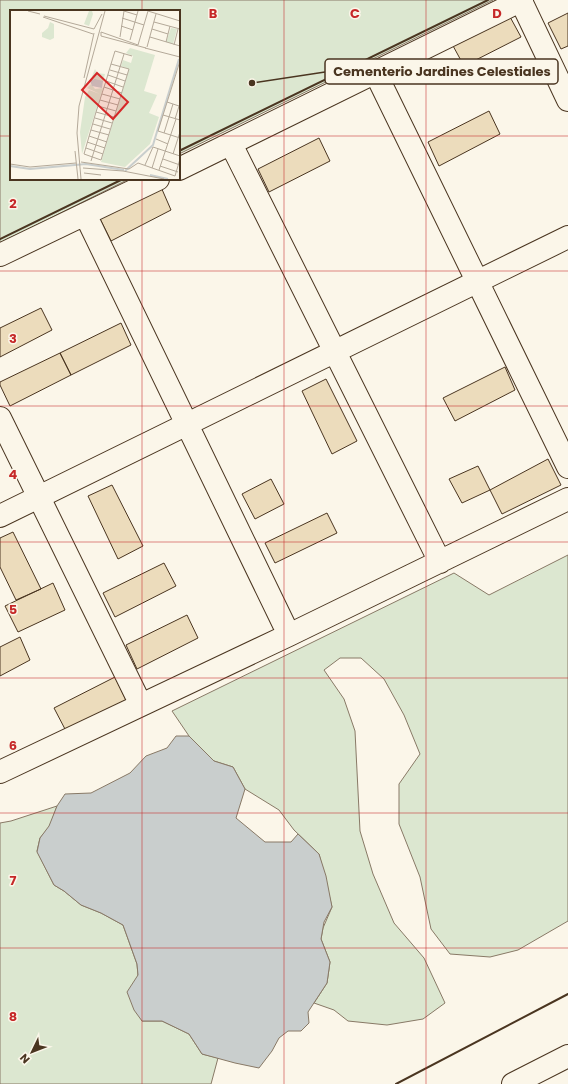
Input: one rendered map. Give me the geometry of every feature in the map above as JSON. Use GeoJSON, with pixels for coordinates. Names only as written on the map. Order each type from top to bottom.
{"type":"FeatureCollection","features":[{"type":"Feature","properties":{"kind":"main road"},"geometry":{"type":"LineString","coordinates":[[180,169],[521,0],[568,100]]}},
{"type":"Feature","properties":{"kind":"main road"},"geometry":{"type":"LineString","coordinates":[[375,72],[568,467]]}},
{"type":"Feature","properties":{"kind":"main road"},"geometry":{"type":"LineString","coordinates":[[231,144],[440,562]]}},
{"type":"Feature","properties":{"kind":"main road"},"geometry":{"type":"LineString","coordinates":[[0,255],[156,180]]}},
{"type":"Feature","properties":{"kind":"main road"},"geometry":{"type":"LineString","coordinates":[[85,214],[289,636]]}},
{"type":"Feature","properties":{"kind":"main road"},"geometry":{"type":"LineString","coordinates":[[0,516],[568,237]]}},
{"type":"Feature","properties":{"kind":"main road"},"geometry":{"type":"LineString","coordinates":[[0,418],[141,705]]}},
{"type":"Feature","properties":{"kind":"main road"},"geometry":{"type":"LineString","coordinates":[[0,772],[289,636],[568,499]]}},
{"type":"Feature","properties":{"kind":"main road"},"geometry":{"type":"LineString","coordinates":[[513,1084],[568,1056]]}},
{"type":"Feature","properties":{"kind":"green space"},"geometry":{"type":"Polygon","coordinates":[[[0,0],[493,0],[180,154],[180,10],[10,10],[10,180],[127,180],[0,243],[0,0]]]}},
{"type":"Feature","properties":{"kind":"green space"},"geometry":{"type":"Polygon","coordinates":[[[568,555],[568,921],[518,950],[490,957],[450,954],[431,929],[420,877],[399,824],[399,784],[420,754],[404,715],[384,679],[361,658],[340,658],[324,670],[344,699],[355,731],[360,831],[373,874],[394,923],[424,958],[445,1003],[423,1019],[387,1025],[348,1021],[334,1010],[314,1003],[327,983],[330,962],[321,939],[323,928],[332,907],[319,854],[294,830],[279,810],[245,789],[233,767],[214,761],[189,736],[172,711],[454,573],[489,595],[568,555]]]}},
{"type":"Feature","properties":{"kind":"green space"},"geometry":{"type":"Polygon","coordinates":[[[57,806],[50,826],[40,838],[37,851],[54,885],[81,905],[101,913],[123,925],[137,964],[142,1021],[162,1021],[189,1034],[202,1054],[218,1058],[211,1084],[0,1084],[0,823],[11,821],[57,806]]]}},
{"type":"Feature","properties":{"kind":"shaded area"},"geometry":{"type":"Polygon","coordinates":[[[176,736],[189,736],[214,761],[233,767],[245,789],[236,818],[265,842],[291,842],[298,834],[319,854],[326,876],[332,907],[324,922],[321,939],[330,962],[327,983],[308,1012],[309,1023],[301,1031],[288,1031],[279,1038],[272,1051],[259,1068],[202,1054],[189,1034],[162,1021],[142,1021],[134,1010],[127,992],[138,975],[137,964],[123,925],[101,913],[81,905],[54,885],[37,852],[40,838],[49,826],[57,806],[65,794],[91,793],[130,773],[146,756],[167,748],[176,736]]]}},
{"type":"Feature","properties":{"kind":"building"},"geometry":{"type":"Polygon","coordinates":[[[568,13],[568,46],[561,49],[548,23],[568,13]]]}},
{"type":"Feature","properties":{"kind":"building"},"geometry":{"type":"Polygon","coordinates":[[[509,15],[521,37],[464,66],[452,44],[509,15]]]}},
{"type":"Feature","properties":{"kind":"building"},"geometry":{"type":"Polygon","coordinates":[[[489,111],[500,134],[439,166],[428,142],[489,111]]]}},
{"type":"Feature","properties":{"kind":"building"},"geometry":{"type":"Polygon","coordinates":[[[319,138],[330,161],[269,192],[258,169],[319,138]]]}},
{"type":"Feature","properties":{"kind":"building"},"geometry":{"type":"Polygon","coordinates":[[[161,187],[171,210],[111,241],[99,217],[161,187]]]}},
{"type":"Feature","properties":{"kind":"building"},"geometry":{"type":"Polygon","coordinates":[[[41,308],[52,330],[0,357],[0,328],[41,308]]]}},
{"type":"Feature","properties":{"kind":"building"},"geometry":{"type":"Polygon","coordinates":[[[121,323],[131,345],[71,375],[60,353],[121,323]]]}},
{"type":"Feature","properties":{"kind":"building"},"geometry":{"type":"Polygon","coordinates":[[[60,353],[71,375],[10,406],[0,382],[60,353]]]}},
{"type":"Feature","properties":{"kind":"building"},"geometry":{"type":"Polygon","coordinates":[[[505,367],[515,390],[455,421],[443,398],[505,367]]]}},
{"type":"Feature","properties":{"kind":"building"},"geometry":{"type":"Polygon","coordinates":[[[326,379],[357,441],[332,454],[302,391],[326,379]]]}},
{"type":"Feature","properties":{"kind":"building"},"geometry":{"type":"Polygon","coordinates":[[[548,459],[561,485],[502,514],[490,490],[548,459]]]}},
{"type":"Feature","properties":{"kind":"building"},"geometry":{"type":"Polygon","coordinates":[[[478,466],[490,490],[462,503],[449,479],[478,466]]]}},
{"type":"Feature","properties":{"kind":"building"},"geometry":{"type":"Polygon","coordinates":[[[271,479],[284,504],[255,519],[242,494],[271,479]]]}},
{"type":"Feature","properties":{"kind":"building"},"geometry":{"type":"Polygon","coordinates":[[[112,485],[143,546],[118,559],[88,496],[112,485]]]}},
{"type":"Feature","properties":{"kind":"building"},"geometry":{"type":"Polygon","coordinates":[[[327,513],[337,533],[275,563],[265,543],[327,513]]]}},
{"type":"Feature","properties":{"kind":"building"},"geometry":{"type":"Polygon","coordinates":[[[13,532],[41,589],[16,600],[0,567],[0,538],[13,532]]]}},
{"type":"Feature","properties":{"kind":"building"},"geometry":{"type":"Polygon","coordinates":[[[164,563],[176,586],[115,617],[103,593],[164,563]]]}},
{"type":"Feature","properties":{"kind":"building"},"geometry":{"type":"Polygon","coordinates":[[[53,583],[65,610],[18,632],[5,606],[53,583]]]}},
{"type":"Feature","properties":{"kind":"building"},"geometry":{"type":"Polygon","coordinates":[[[187,615],[198,638],[137,669],[126,645],[187,615]]]}},
{"type":"Feature","properties":{"kind":"building"},"geometry":{"type":"Polygon","coordinates":[[[20,637],[30,660],[0,676],[0,647],[20,637]]]}},
{"type":"Feature","properties":{"kind":"building"},"geometry":{"type":"Polygon","coordinates":[[[115,677],[126,700],[66,731],[54,708],[115,677]]]}},
{"type":"Feature","properties":{"kind":"wall"},"geometry":{"type":"LineString","coordinates":[[180,151],[488,0]]}},
{"type":"Feature","properties":{"kind":"wall"},"geometry":{"type":"LineString","coordinates":[[0,239],[121,180]]}},
{"type":"Feature","properties":{"kind":"wall"},"geometry":{"type":"LineString","coordinates":[[396,1084],[568,994]]}},
{"type":"Feature","properties":{"kind":"place","name":"Cementerio Jardines Celestiales"},"geometry":{"type":"Point","coordinates":[252,83]}}]}
